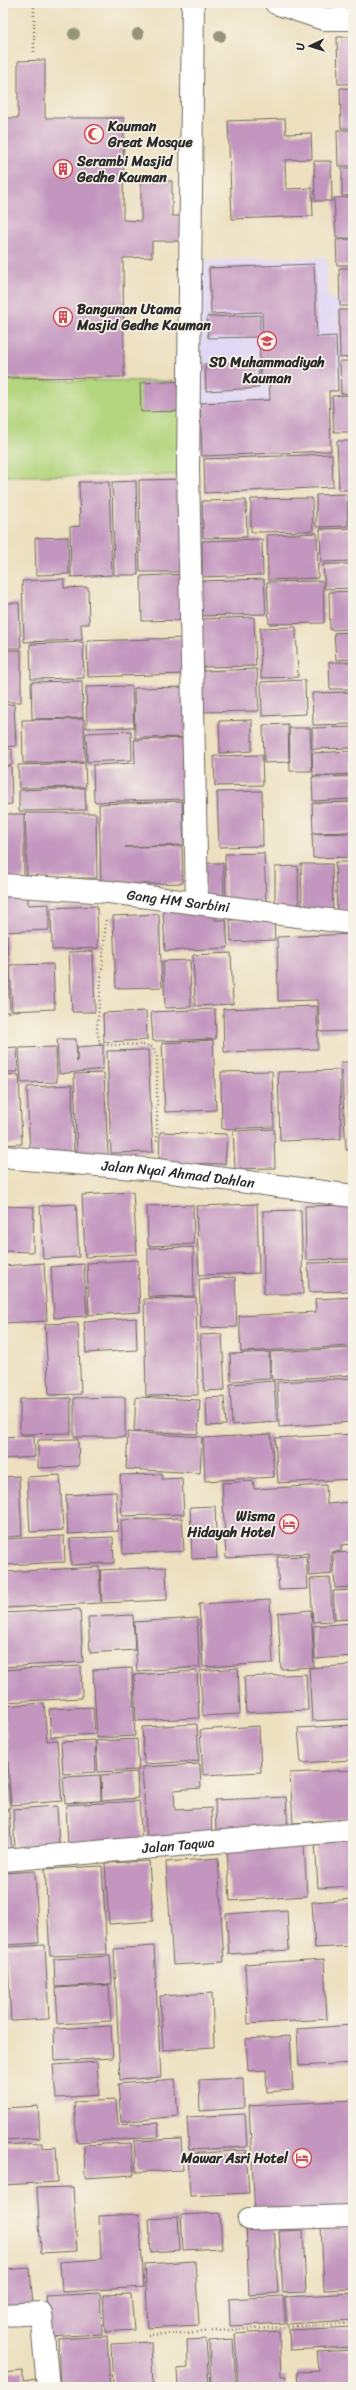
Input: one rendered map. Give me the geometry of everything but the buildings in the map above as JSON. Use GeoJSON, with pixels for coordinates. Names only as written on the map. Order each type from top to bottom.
{"type":"FeatureCollection","features":[{"type":"Feature","properties":{"kind":"street"},"geometry":{"type":"LineString","coordinates":[[193,3],[188,469],[197,903]]}},
{"type":"Feature","properties":{"kind":"street"},"geometry":{"type":"LineString","coordinates":[[276,3],[324,19],[353,19]]}},
{"type":"Feature","properties":{"kind":"street","name":"Gang HM Sarbini"},"geometry":{"type":"LineString","coordinates":[[3,885],[108,892],[353,923]]}},
{"type":"Feature","properties":{"kind":"street","name":"Jalan Nyai Ahmad Dahlan"},"geometry":{"type":"LineString","coordinates":[[3,1157],[157,1170],[353,1196]]}},
{"type":"Feature","properties":{"kind":"street","name":"Jalan Taqwa"},"geometry":{"type":"LineString","coordinates":[[3,1860],[353,1830]]}},
{"type":"Feature","properties":{"kind":"street"},"geometry":{"type":"LineString","coordinates":[[250,2219],[353,2216]]}},
{"type":"Feature","properties":{"kind":"street"},"geometry":{"type":"LineString","coordinates":[[3,2315],[41,2313],[48,2387]]}},
{"type":"Feature","properties":{"kind":"path"},"geometry":{"type":"LineString","coordinates":[[34,3],[34,52]]}},
{"type":"Feature","properties":{"kind":"path"},"geometry":{"type":"LineString","coordinates":[[108,892],[97,1030],[100,1044],[110,1046],[144,1044],[153,1047],[157,1058],[157,1170]]}},
{"type":"Feature","properties":{"kind":"path"},"geometry":{"type":"LineString","coordinates":[[148,2335],[353,2323]]}},
{"type":"Feature","properties":{"kind":"shaded area","name":"SD Muhammadiyah Kauman"},"geometry":{"type":"Polygon","coordinates":[[[327,257],[328,299],[342,299],[345,381],[321,382],[324,448],[190,452],[193,261],[327,257]]]}},
{"type":"Feature","properties":{"kind":"green space"},"geometry":{"type":"Polygon","coordinates":[[[3,380],[184,381],[184,475],[3,476],[3,380]]]}},
{"type":"Feature","properties":{"kind":"place","name":"Kauman Great Mosque"},"geometry":{"type":"Point","coordinates":[94,134]}},
{"type":"Feature","properties":{"kind":"place","name":"Serambi Masjid Gedhe Kauman"},"geometry":{"type":"Point","coordinates":[63,169]}},
{"type":"Feature","properties":{"kind":"place","name":"Bangunan Utama Masjid Gedhe Kauman"},"geometry":{"type":"Point","coordinates":[63,317]}},
{"type":"Feature","properties":{"kind":"place","name":"SD Muhammadiyah Kauman"},"geometry":{"type":"Point","coordinates":[267,341]}},
{"type":"Feature","properties":{"kind":"place","name":"Wisma Hidayah Hotel"},"geometry":{"type":"Point","coordinates":[289,1524]}},
{"type":"Feature","properties":{"kind":"place","name":"Mawar Asri Hotel"},"geometry":{"type":"Point","coordinates":[302,2158]}}]}
